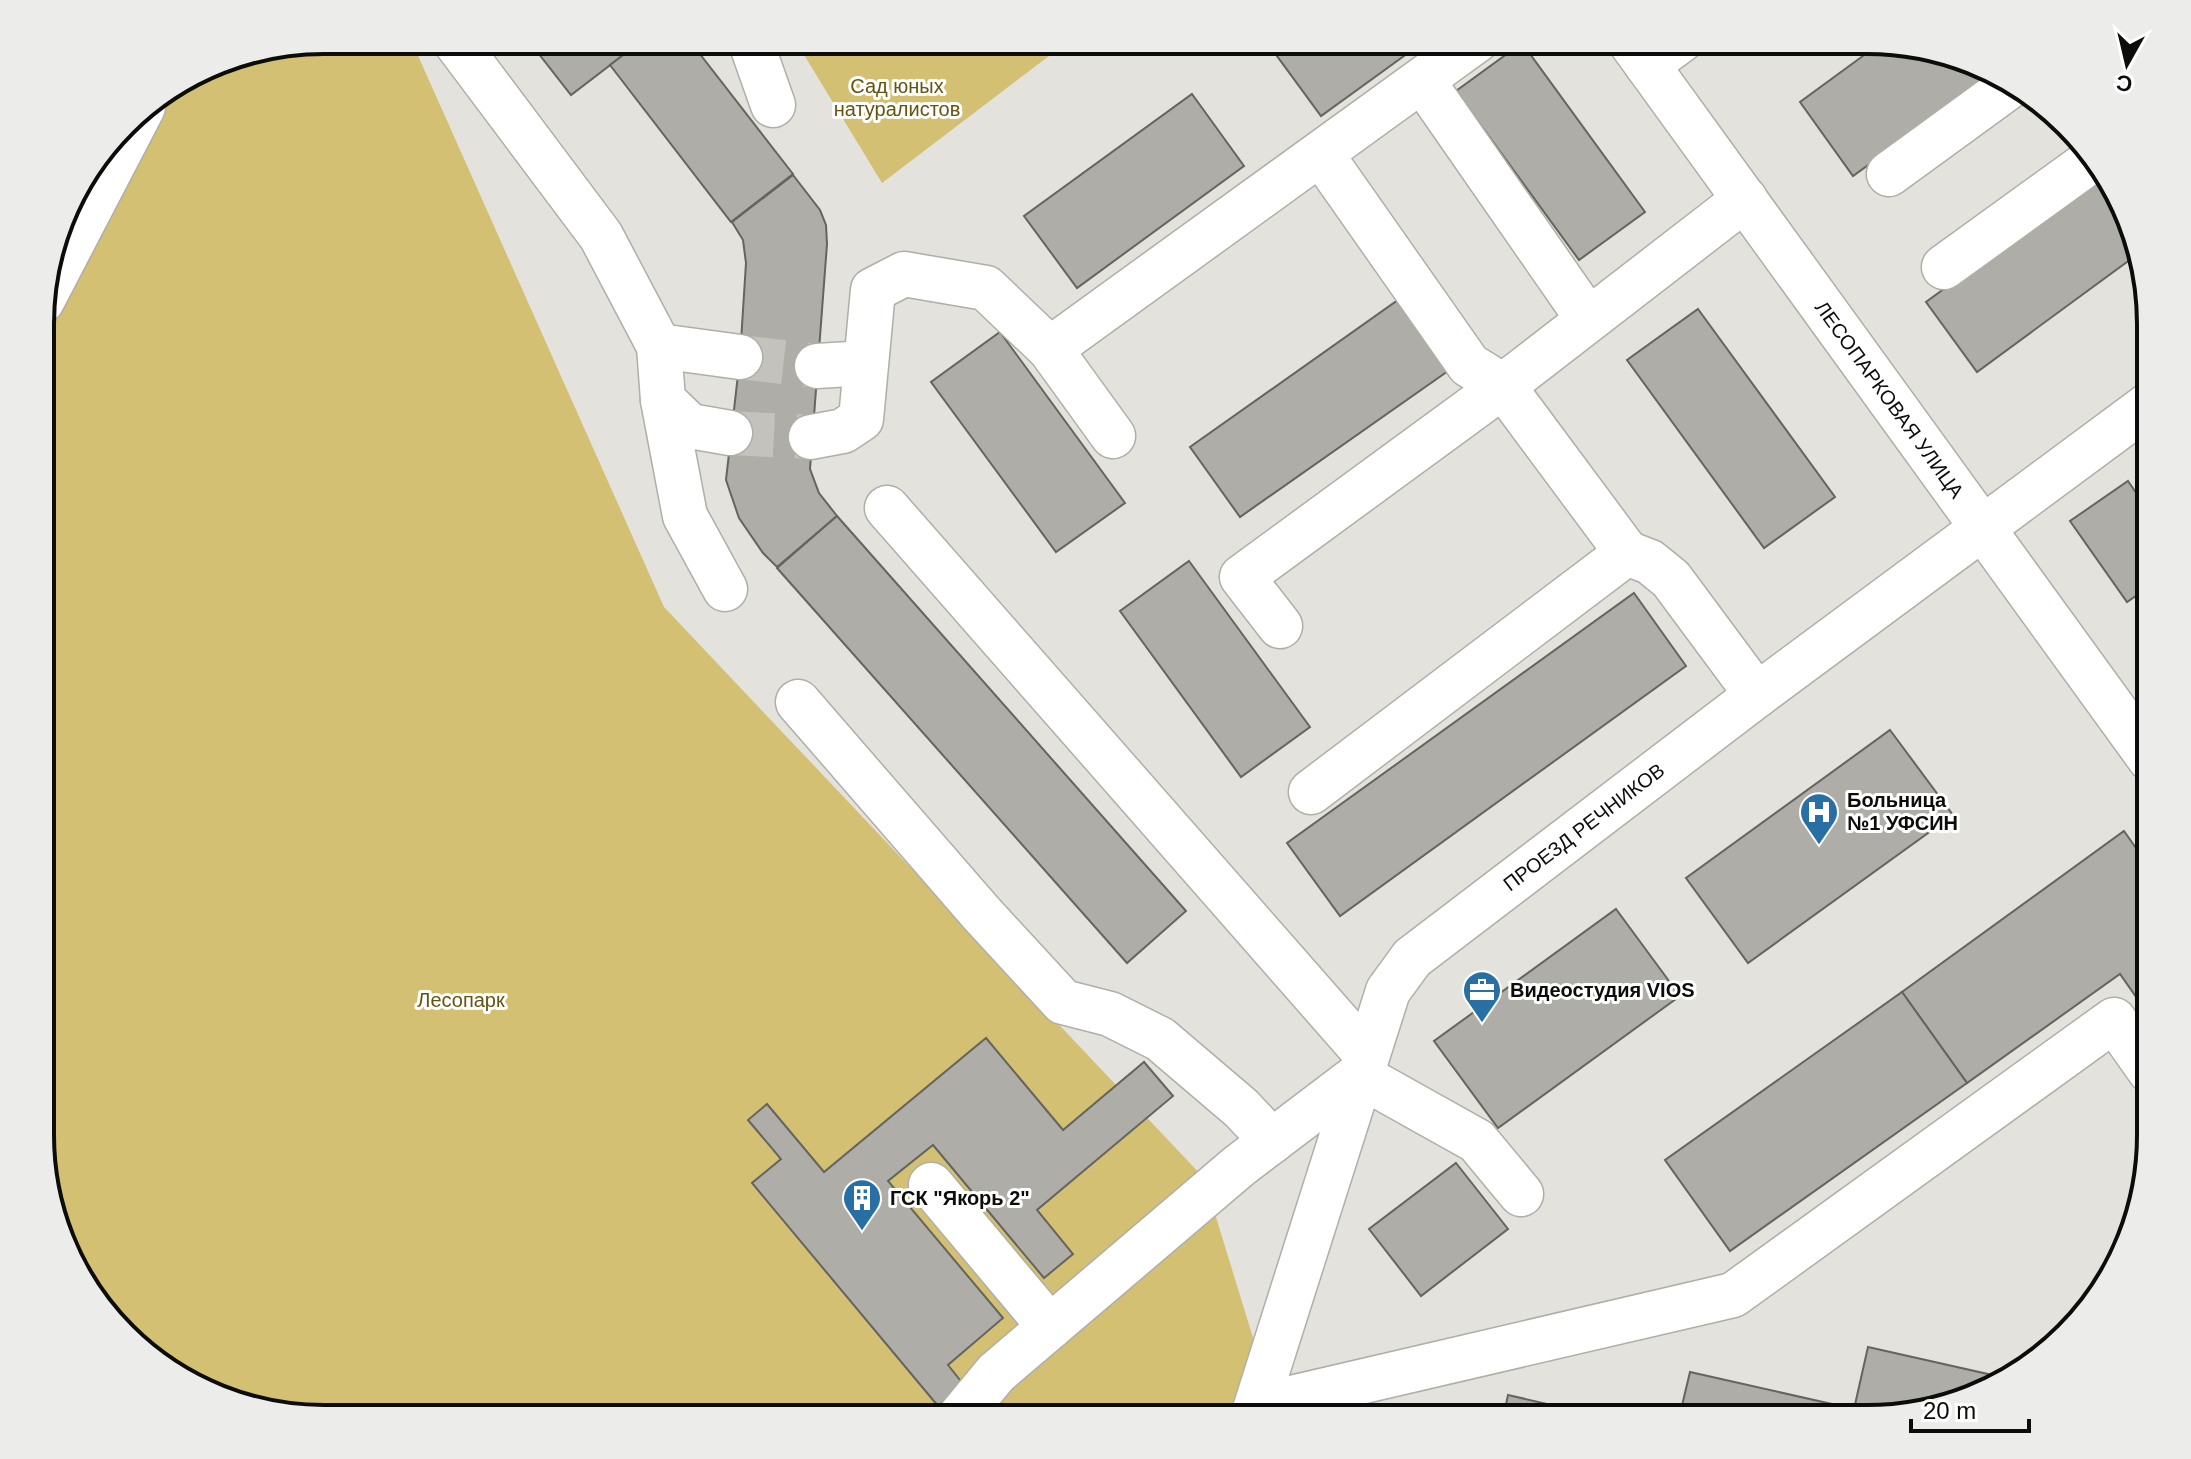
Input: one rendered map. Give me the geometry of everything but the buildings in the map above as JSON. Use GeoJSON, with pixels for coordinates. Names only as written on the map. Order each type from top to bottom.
{"type":"FeatureCollection","features":[{"type":"Feature","properties":{"kind":"street"},"geometry":{"type":"LineString","coordinates":[[1050,349],[1457,54]]}},
{"type":"Feature","properties":{"kind":"street","name":"ЛЕСОПАРКОВАЯ УЛИЦА"},"geometry":{"type":"LineString","coordinates":[[1656,54],[1745,199],[2136,739]]}},
{"type":"Feature","properties":{"kind":"street"},"geometry":{"type":"LineString","coordinates":[[465,55],[601,236],[659,346],[663,400],[685,516],[725,589]]}},
{"type":"Feature","properties":{"kind":"street"},"geometry":{"type":"LineString","coordinates":[[755,55],[773,105]]}},
{"type":"Feature","properties":{"kind":"street"},"geometry":{"type":"LineString","coordinates":[[1422,80],[1588,319]]}},
{"type":"Feature","properties":{"kind":"street"},"geometry":{"type":"LineString","coordinates":[[1889,174],[2003,91]]}},
{"type":"Feature","properties":{"kind":"street"},"geometry":{"type":"LineString","coordinates":[[61,265],[124,144]]}},
{"type":"Feature","properties":{"kind":"street"},"geometry":{"type":"LineString","coordinates":[[1321,154],[1469,365],[1503,386],[1627,553],[1650,562],[1671,579],[1757,695]]}},
{"type":"Feature","properties":{"kind":"street"},"geometry":{"type":"LineString","coordinates":[[1944,267],[2085,165]]}},
{"type":"Feature","properties":{"kind":"street"},"geometry":{"type":"LineString","coordinates":[[1280,626],[1242,577],[1503,386],[1745,199]]}},
{"type":"Feature","properties":{"kind":"street"},"geometry":{"type":"LineString","coordinates":[[811,437],[843,431],[861,419],[873,290],[904,274],[986,288],[1050,349],[1113,436]]}},
{"type":"Feature","properties":{"kind":"street"},"geometry":{"type":"LineString","coordinates":[[659,346],[740,357]]}},
{"type":"Feature","properties":{"kind":"street"},"geometry":{"type":"LineString","coordinates":[[817,366],[866,363]]}},
{"type":"Feature","properties":{"kind":"street"},"geometry":{"type":"LineString","coordinates":[[663,400],[690,426],[730,433]]}},
{"type":"Feature","properties":{"kind":"street","name":"ПРОЕЗД РЕЧНИКОВ"},"geometry":{"type":"LineString","coordinates":[[1256,1404],[1388,991],[1412,958],[1757,695],[2136,414]]}},
{"type":"Feature","properties":{"kind":"street"},"geometry":{"type":"LineString","coordinates":[[887,508],[1363,1065],[1477,1141],[1521,1194]]}},
{"type":"Feature","properties":{"kind":"street"},"geometry":{"type":"LineString","coordinates":[[1311,792],[1627,553]]}},
{"type":"Feature","properties":{"kind":"street"},"geometry":{"type":"LineString","coordinates":[[798,702],[981,913],[1063,1002],[1110,1014],[1160,1039],[1241,1108],[1272,1141]]}},
{"type":"Feature","properties":{"kind":"street"},"geometry":{"type":"LineString","coordinates":[[1285,1404],[1733,1295],[2114,1020],[2136,1051]]}},
{"type":"Feature","properties":{"kind":"street"},"geometry":{"type":"LineString","coordinates":[[970,1405],[996,1373],[1363,1065]]}},
{"type":"Feature","properties":{"kind":"street"},"geometry":{"type":"LineString","coordinates":[[931,1185],[1050,1327]]}},
{"type":"Feature","properties":{"kind":"green space","name":"Лесопарк"},"geometry":{"type":"Polygon","coordinates":[[[307,55],[418,55],[664,607],[1204,1178],[1254,1341],[1233,1404],[324,1405],[289,1403],[237,1391],[174,1359],[133,1326],[90,1270],[63,1205],[56,1170],[54,324],[56,289],[63,254],[75,221],[90,189],[110,160],[146,121],[189,90],[237,68],[271,59],[307,55]]]}},
{"type":"Feature","properties":{"kind":"green space","name":"Сад юных натуралистов"},"geometry":{"type":"Polygon","coordinates":[[[804,55],[1051,55],[882,183],[804,55]]]}},
{"type":"Feature","properties":{"kind":"tunnel"},"geometry":{"type":"LineString","coordinates":[[740,357],[817,366]]}},
{"type":"Feature","properties":{"kind":"tunnel"},"geometry":{"type":"LineString","coordinates":[[730,433],[811,437]]}},
{"type":"Feature","properties":{"kind":"place","name":"Больница №1 УФСИН"},"geometry":{"type":"Point","coordinates":[1819,846]}},
{"type":"Feature","properties":{"kind":"place","name":"Видеостудия VIOS"},"geometry":{"type":"Point","coordinates":[1482,1024]}},
{"type":"Feature","properties":{"kind":"place","name":"ГСК \"Якорь 2\""},"geometry":{"type":"Point","coordinates":[862,1232]}}]}
